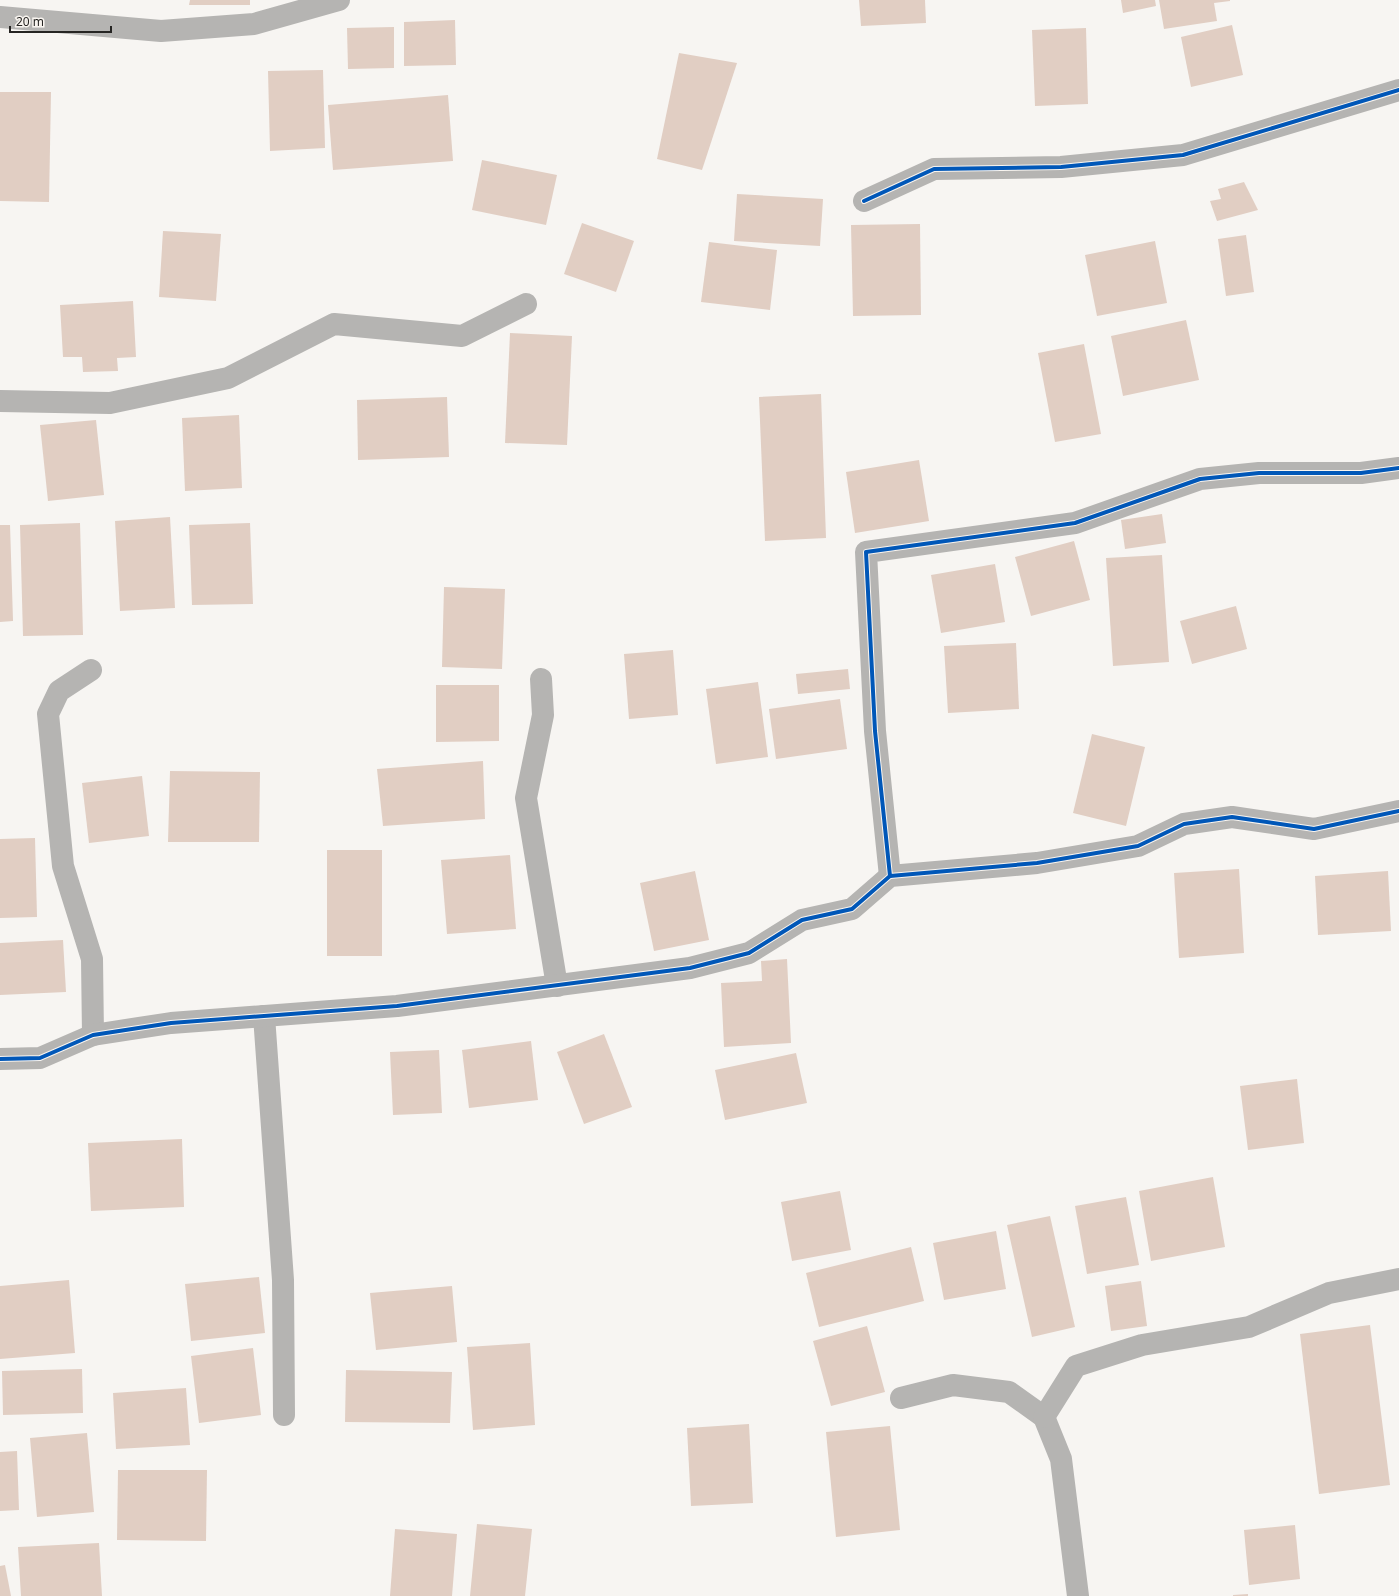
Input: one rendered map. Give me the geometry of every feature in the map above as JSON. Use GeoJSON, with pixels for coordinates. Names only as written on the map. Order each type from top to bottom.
{"type":"FeatureCollection","features":[{"type":"Feature","properties":{"kind":"street"},"geometry":{"type":"LineString","coordinates":[[0,17],[161,31],[254,24],[339,0]]}},
{"type":"Feature","properties":{"kind":"street"},"geometry":{"type":"LineString","coordinates":[[864,201],[934,169],[1061,167],[1184,155],[1399,90]]}},
{"type":"Feature","properties":{"kind":"street"},"geometry":{"type":"LineString","coordinates":[[0,401],[110,403],[228,378],[334,324],[462,336],[526,304]]}},
{"type":"Feature","properties":{"kind":"street"},"geometry":{"type":"LineString","coordinates":[[890,876],[875,732],[866,552],[1075,523],[1200,479],[1259,473],[1361,473],[1399,468]]}},
{"type":"Feature","properties":{"kind":"street"},"geometry":{"type":"LineString","coordinates":[[91,670],[58,691],[48,714],[63,866],[92,959],[93,1035]]}},
{"type":"Feature","properties":{"kind":"street"},"geometry":{"type":"LineString","coordinates":[[541,679],[543,715],[526,798],[557,986]]}},
{"type":"Feature","properties":{"kind":"street"},"geometry":{"type":"LineString","coordinates":[[0,1059],[40,1058],[93,1035],[171,1023],[397,1006],[690,968],[749,953],[802,920],[852,909],[890,876],[1037,862],[1138,846],[1184,824],[1232,817],[1314,829],[1399,811]]}},
{"type":"Feature","properties":{"kind":"street"},"geometry":{"type":"LineString","coordinates":[[264,1016],[283,1280],[284,1415]]}},
{"type":"Feature","properties":{"kind":"street"},"geometry":{"type":"LineString","coordinates":[[1044,1417],[1076,1366],[1142,1345],[1249,1327],[1328,1294],[1399,1280]]}},
{"type":"Feature","properties":{"kind":"street"},"geometry":{"type":"LineString","coordinates":[[901,1398],[953,1385],[1009,1392],[1044,1417],[1060,1459],[1078,1596]]}},
{"type":"Feature","properties":{"kind":"building"},"geometry":{"type":"Polygon","coordinates":[[[190,0],[250,0],[250,5],[189,5],[190,0]]]}},
{"type":"Feature","properties":{"kind":"building"},"geometry":{"type":"Polygon","coordinates":[[[859,0],[925,0],[926,23],[861,26],[859,0]]]}},
{"type":"Feature","properties":{"kind":"building"},"geometry":{"type":"Polygon","coordinates":[[[1121,0],[1155,0],[1156,6],[1123,13],[1121,0]]]}},
{"type":"Feature","properties":{"kind":"building"},"geometry":{"type":"Polygon","coordinates":[[[1159,0],[1230,1],[1214,3],[1217,21],[1164,29],[1159,0]]]}},
{"type":"Feature","properties":{"kind":"building"},"geometry":{"type":"Polygon","coordinates":[[[455,20],[456,65],[404,66],[404,22],[455,20]]]}},
{"type":"Feature","properties":{"kind":"building"},"geometry":{"type":"Polygon","coordinates":[[[1232,25],[1243,75],[1191,87],[1181,37],[1232,25]]]}},
{"type":"Feature","properties":{"kind":"building"},"geometry":{"type":"Polygon","coordinates":[[[394,27],[394,68],[348,69],[347,28],[394,27]]]}},
{"type":"Feature","properties":{"kind":"building"},"geometry":{"type":"Polygon","coordinates":[[[1086,28],[1088,104],[1035,106],[1032,30],[1086,28]]]}},
{"type":"Feature","properties":{"kind":"building"},"geometry":{"type":"Polygon","coordinates":[[[679,53],[737,63],[702,170],[657,159],[679,53]]]}},
{"type":"Feature","properties":{"kind":"building"},"geometry":{"type":"Polygon","coordinates":[[[323,70],[325,148],[270,151],[268,71],[323,70]]]}},
{"type":"Feature","properties":{"kind":"building"},"geometry":{"type":"Polygon","coordinates":[[[0,92],[51,92],[49,202],[0,201],[0,92]]]}},
{"type":"Feature","properties":{"kind":"building"},"geometry":{"type":"Polygon","coordinates":[[[448,95],[453,161],[333,170],[328,105],[448,95]]]}},
{"type":"Feature","properties":{"kind":"building"},"geometry":{"type":"Polygon","coordinates":[[[482,160],[557,175],[546,225],[472,210],[482,160]]]}},
{"type":"Feature","properties":{"kind":"building"},"geometry":{"type":"Polygon","coordinates":[[[1244,182],[1258,210],[1217,221],[1210,201],[1221,199],[1218,189],[1244,182]]]}},
{"type":"Feature","properties":{"kind":"building"},"geometry":{"type":"Polygon","coordinates":[[[737,194],[823,199],[820,246],[734,241],[737,194]]]}},
{"type":"Feature","properties":{"kind":"building"},"geometry":{"type":"Polygon","coordinates":[[[582,223],[634,241],[616,292],[564,274],[582,223]]]}},
{"type":"Feature","properties":{"kind":"building"},"geometry":{"type":"Polygon","coordinates":[[[920,224],[921,315],[853,316],[851,225],[920,224]]]}},
{"type":"Feature","properties":{"kind":"building"},"geometry":{"type":"Polygon","coordinates":[[[163,231],[221,234],[216,301],[159,297],[163,231]]]}},
{"type":"Feature","properties":{"kind":"building"},"geometry":{"type":"Polygon","coordinates":[[[1246,235],[1254,292],[1226,296],[1218,239],[1246,235]]]}},
{"type":"Feature","properties":{"kind":"building"},"geometry":{"type":"Polygon","coordinates":[[[1155,241],[1167,303],[1097,316],[1085,255],[1155,241]]]}},
{"type":"Feature","properties":{"kind":"building"},"geometry":{"type":"Polygon","coordinates":[[[709,242],[777,250],[770,310],[701,302],[709,242]]]}},
{"type":"Feature","properties":{"kind":"building"},"geometry":{"type":"Polygon","coordinates":[[[133,301],[136,357],[117,358],[118,371],[83,372],[82,357],[63,357],[60,305],[133,301]]]}},
{"type":"Feature","properties":{"kind":"building"},"geometry":{"type":"Polygon","coordinates":[[[1186,320],[1199,380],[1123,396],[1111,336],[1186,320]]]}},
{"type":"Feature","properties":{"kind":"building"},"geometry":{"type":"Polygon","coordinates":[[[510,333],[572,336],[567,445],[505,443],[510,333]]]}},
{"type":"Feature","properties":{"kind":"building"},"geometry":{"type":"Polygon","coordinates":[[[1084,344],[1101,434],[1055,442],[1038,353],[1084,344]]]}},
{"type":"Feature","properties":{"kind":"building"},"geometry":{"type":"Polygon","coordinates":[[[821,394],[826,538],[765,541],[759,397],[821,394]]]}},
{"type":"Feature","properties":{"kind":"building"},"geometry":{"type":"Polygon","coordinates":[[[447,397],[449,457],[358,460],[357,400],[447,397]]]}},
{"type":"Feature","properties":{"kind":"building"},"geometry":{"type":"Polygon","coordinates":[[[239,415],[242,488],[185,491],[182,418],[239,415]]]}},
{"type":"Feature","properties":{"kind":"building"},"geometry":{"type":"Polygon","coordinates":[[[96,420],[104,495],[48,501],[40,425],[96,420]]]}},
{"type":"Feature","properties":{"kind":"building"},"geometry":{"type":"Polygon","coordinates":[[[919,460],[929,521],[855,533],[846,472],[919,460]]]}},
{"type":"Feature","properties":{"kind":"building"},"geometry":{"type":"Polygon","coordinates":[[[1162,514],[1166,543],[1125,549],[1121,520],[1162,514]]]}},
{"type":"Feature","properties":{"kind":"building"},"geometry":{"type":"Polygon","coordinates":[[[170,517],[175,608],[120,611],[115,521],[170,517]]]}},
{"type":"Feature","properties":{"kind":"building"},"geometry":{"type":"Polygon","coordinates":[[[80,523],[83,635],[23,636],[20,525],[80,523]]]}},
{"type":"Feature","properties":{"kind":"building"},"geometry":{"type":"Polygon","coordinates":[[[250,523],[253,604],[192,605],[189,525],[250,523]]]}},
{"type":"Feature","properties":{"kind":"building"},"geometry":{"type":"Polygon","coordinates":[[[0,525],[10,525],[13,621],[0,622],[0,525]]]}},
{"type":"Feature","properties":{"kind":"building"},"geometry":{"type":"Polygon","coordinates":[[[1074,541],[1090,600],[1031,616],[1015,557],[1074,541]]]}},
{"type":"Feature","properties":{"kind":"building"},"geometry":{"type":"Polygon","coordinates":[[[1162,555],[1169,662],[1113,666],[1106,558],[1162,555]]]}},
{"type":"Feature","properties":{"kind":"building"},"geometry":{"type":"Polygon","coordinates":[[[995,564],[1005,622],[941,633],[931,575],[995,564]]]}},
{"type":"Feature","properties":{"kind":"building"},"geometry":{"type":"Polygon","coordinates":[[[444,587],[505,589],[502,669],[442,667],[444,587]]]}},
{"type":"Feature","properties":{"kind":"building"},"geometry":{"type":"Polygon","coordinates":[[[1236,606],[1247,649],[1192,664],[1180,621],[1236,606]]]}},
{"type":"Feature","properties":{"kind":"building"},"geometry":{"type":"Polygon","coordinates":[[[1016,643],[1019,709],[948,713],[944,646],[1016,643]]]}},
{"type":"Feature","properties":{"kind":"building"},"geometry":{"type":"Polygon","coordinates":[[[673,650],[678,715],[629,719],[624,654],[673,650]]]}},
{"type":"Feature","properties":{"kind":"building"},"geometry":{"type":"Polygon","coordinates":[[[848,669],[850,689],[798,694],[796,674],[848,669]]]}},
{"type":"Feature","properties":{"kind":"building"},"geometry":{"type":"Polygon","coordinates":[[[758,682],[768,757],[716,764],[706,689],[758,682]]]}},
{"type":"Feature","properties":{"kind":"building"},"geometry":{"type":"Polygon","coordinates":[[[436,685],[499,685],[499,741],[436,742],[436,685]]]}},
{"type":"Feature","properties":{"kind":"building"},"geometry":{"type":"Polygon","coordinates":[[[840,699],[847,749],[776,759],[769,709],[840,699]]]}},
{"type":"Feature","properties":{"kind":"building"},"geometry":{"type":"Polygon","coordinates":[[[1092,734],[1145,747],[1126,826],[1073,813],[1092,734]]]}},
{"type":"Feature","properties":{"kind":"building"},"geometry":{"type":"Polygon","coordinates":[[[483,761],[485,819],[383,826],[377,769],[483,761]]]}},
{"type":"Feature","properties":{"kind":"building"},"geometry":{"type":"Polygon","coordinates":[[[170,771],[260,772],[259,842],[168,842],[170,771]]]}},
{"type":"Feature","properties":{"kind":"building"},"geometry":{"type":"Polygon","coordinates":[[[142,776],[149,836],[89,843],[82,783],[142,776]]]}},
{"type":"Feature","properties":{"kind":"building"},"geometry":{"type":"Polygon","coordinates":[[[35,838],[37,917],[0,918],[0,839],[35,838]]]}},
{"type":"Feature","properties":{"kind":"building"},"geometry":{"type":"Polygon","coordinates":[[[327,850],[382,850],[382,956],[327,956],[327,850]]]}},
{"type":"Feature","properties":{"kind":"building"},"geometry":{"type":"Polygon","coordinates":[[[510,855],[516,929],[447,934],[441,860],[510,855]]]}},
{"type":"Feature","properties":{"kind":"building"},"geometry":{"type":"Polygon","coordinates":[[[1239,869],[1244,953],[1179,958],[1174,873],[1239,869]]]}},
{"type":"Feature","properties":{"kind":"building"},"geometry":{"type":"Polygon","coordinates":[[[695,871],[709,940],[654,951],[640,883],[695,871]]]}},
{"type":"Feature","properties":{"kind":"building"},"geometry":{"type":"Polygon","coordinates":[[[1388,871],[1391,931],[1318,935],[1315,876],[1388,871]]]}},
{"type":"Feature","properties":{"kind":"building"},"geometry":{"type":"Polygon","coordinates":[[[63,940],[66,992],[0,995],[0,943],[63,940]]]}},
{"type":"Feature","properties":{"kind":"building"},"geometry":{"type":"Polygon","coordinates":[[[787,959],[791,1043],[724,1047],[721,983],[762,981],[761,961],[787,959]]]}},
{"type":"Feature","properties":{"kind":"building"},"geometry":{"type":"Polygon","coordinates":[[[604,1034],[632,1107],[584,1124],[557,1052],[604,1034]]]}},
{"type":"Feature","properties":{"kind":"building"},"geometry":{"type":"Polygon","coordinates":[[[531,1041],[538,1100],[469,1108],[462,1050],[531,1041]]]}},
{"type":"Feature","properties":{"kind":"building"},"geometry":{"type":"Polygon","coordinates":[[[439,1050],[442,1113],[393,1115],[390,1052],[439,1050]]]}},
{"type":"Feature","properties":{"kind":"building"},"geometry":{"type":"Polygon","coordinates":[[[796,1053],[807,1103],[725,1120],[715,1070],[796,1053]]]}},
{"type":"Feature","properties":{"kind":"building"},"geometry":{"type":"Polygon","coordinates":[[[1297,1079],[1304,1143],[1248,1150],[1240,1086],[1297,1079]]]}},
{"type":"Feature","properties":{"kind":"building"},"geometry":{"type":"Polygon","coordinates":[[[182,1139],[184,1207],[91,1211],[88,1143],[182,1139]]]}},
{"type":"Feature","properties":{"kind":"building"},"geometry":{"type":"Polygon","coordinates":[[[1213,1177],[1225,1247],[1151,1261],[1139,1191],[1213,1177]]]}},
{"type":"Feature","properties":{"kind":"building"},"geometry":{"type":"Polygon","coordinates":[[[840,1191],[851,1250],[792,1261],[781,1202],[840,1191]]]}},
{"type":"Feature","properties":{"kind":"building"},"geometry":{"type":"Polygon","coordinates":[[[1126,1197],[1139,1265],[1087,1274],[1075,1206],[1126,1197]]]}},
{"type":"Feature","properties":{"kind":"building"},"geometry":{"type":"Polygon","coordinates":[[[1050,1216],[1075,1327],[1032,1337],[1007,1225],[1050,1216]]]}},
{"type":"Feature","properties":{"kind":"building"},"geometry":{"type":"Polygon","coordinates":[[[996,1231],[1006,1289],[944,1300],[933,1243],[996,1231]]]}},
{"type":"Feature","properties":{"kind":"building"},"geometry":{"type":"Polygon","coordinates":[[[911,1247],[924,1301],[819,1327],[806,1273],[911,1247]]]}},
{"type":"Feature","properties":{"kind":"building"},"geometry":{"type":"Polygon","coordinates":[[[259,1277],[265,1333],[191,1341],[185,1284],[259,1277]]]}},
{"type":"Feature","properties":{"kind":"building"},"geometry":{"type":"Polygon","coordinates":[[[69,1280],[75,1353],[0,1359],[0,1286],[69,1280]]]}},
{"type":"Feature","properties":{"kind":"building"},"geometry":{"type":"Polygon","coordinates":[[[1141,1281],[1147,1326],[1111,1331],[1105,1286],[1141,1281]]]}},
{"type":"Feature","properties":{"kind":"building"},"geometry":{"type":"Polygon","coordinates":[[[452,1286],[457,1342],[376,1350],[370,1293],[452,1286]]]}},
{"type":"Feature","properties":{"kind":"building"},"geometry":{"type":"Polygon","coordinates":[[[1370,1325],[1390,1485],[1319,1494],[1300,1334],[1370,1325]]]}},
{"type":"Feature","properties":{"kind":"building"},"geometry":{"type":"Polygon","coordinates":[[[867,1326],[885,1392],[831,1406],[813,1341],[867,1326]]]}},
{"type":"Feature","properties":{"kind":"building"},"geometry":{"type":"Polygon","coordinates":[[[530,1343],[535,1425],[473,1430],[467,1347],[530,1343]]]}},
{"type":"Feature","properties":{"kind":"building"},"geometry":{"type":"Polygon","coordinates":[[[253,1348],[261,1415],[199,1423],[191,1356],[253,1348]]]}},
{"type":"Feature","properties":{"kind":"building"},"geometry":{"type":"Polygon","coordinates":[[[82,1369],[83,1413],[3,1415],[2,1371],[82,1369]]]}},
{"type":"Feature","properties":{"kind":"building"},"geometry":{"type":"Polygon","coordinates":[[[346,1370],[452,1372],[450,1423],[345,1422],[346,1370]]]}},
{"type":"Feature","properties":{"kind":"building"},"geometry":{"type":"Polygon","coordinates":[[[186,1388],[190,1445],[116,1449],[113,1393],[186,1388]]]}},
{"type":"Feature","properties":{"kind":"building"},"geometry":{"type":"Polygon","coordinates":[[[749,1424],[753,1503],[691,1506],[687,1428],[749,1424]]]}},
{"type":"Feature","properties":{"kind":"building"},"geometry":{"type":"Polygon","coordinates":[[[890,1426],[900,1530],[836,1537],[826,1432],[890,1426]]]}},
{"type":"Feature","properties":{"kind":"building"},"geometry":{"type":"Polygon","coordinates":[[[87,1433],[94,1512],[37,1517],[30,1438],[87,1433]]]}},
{"type":"Feature","properties":{"kind":"building"},"geometry":{"type":"Polygon","coordinates":[[[17,1451],[19,1510],[0,1511],[0,1452],[17,1451]]]}},
{"type":"Feature","properties":{"kind":"building"},"geometry":{"type":"Polygon","coordinates":[[[118,1470],[207,1470],[206,1541],[117,1540],[118,1470]]]}},
{"type":"Feature","properties":{"kind":"building"},"geometry":{"type":"Polygon","coordinates":[[[477,1524],[532,1529],[525,1596],[470,1596],[477,1524]]]}},
{"type":"Feature","properties":{"kind":"building"},"geometry":{"type":"Polygon","coordinates":[[[1295,1525],[1300,1579],[1249,1585],[1244,1530],[1295,1525]]]}},
{"type":"Feature","properties":{"kind":"building"},"geometry":{"type":"Polygon","coordinates":[[[395,1529],[457,1534],[452,1596],[390,1596],[395,1529]]]}},
{"type":"Feature","properties":{"kind":"building"},"geometry":{"type":"Polygon","coordinates":[[[99,1543],[102,1596],[21,1596],[18,1547],[99,1543]]]}},
{"type":"Feature","properties":{"kind":"building"},"geometry":{"type":"Polygon","coordinates":[[[5,1565],[11,1596],[0,1596],[0,1566],[5,1565]]]}},
{"type":"Feature","properties":{"kind":"building"},"geometry":{"type":"Polygon","coordinates":[[[1248,1594],[1248,1596],[1233,1596],[1233,1595],[1248,1594]]]}},
{"type":"Feature","properties":{"kind":"cycle path"},"geometry":{"type":"LineString","coordinates":[[864,201],[934,169],[1061,167],[1183,155],[1399,90]]}},
{"type":"Feature","properties":{"kind":"cycle path"},"geometry":{"type":"LineString","coordinates":[[890,876],[875,731],[866,552],[1075,523],[1200,479],[1259,473],[1361,473],[1399,468]]}},
{"type":"Feature","properties":{"kind":"cycle path"},"geometry":{"type":"LineString","coordinates":[[0,1059],[40,1058],[93,1035],[171,1023],[397,1006],[690,968],[749,953],[802,920],[852,909],[890,876],[1037,863],[1138,846],[1184,824],[1232,817],[1314,829],[1399,811]]}}]}
